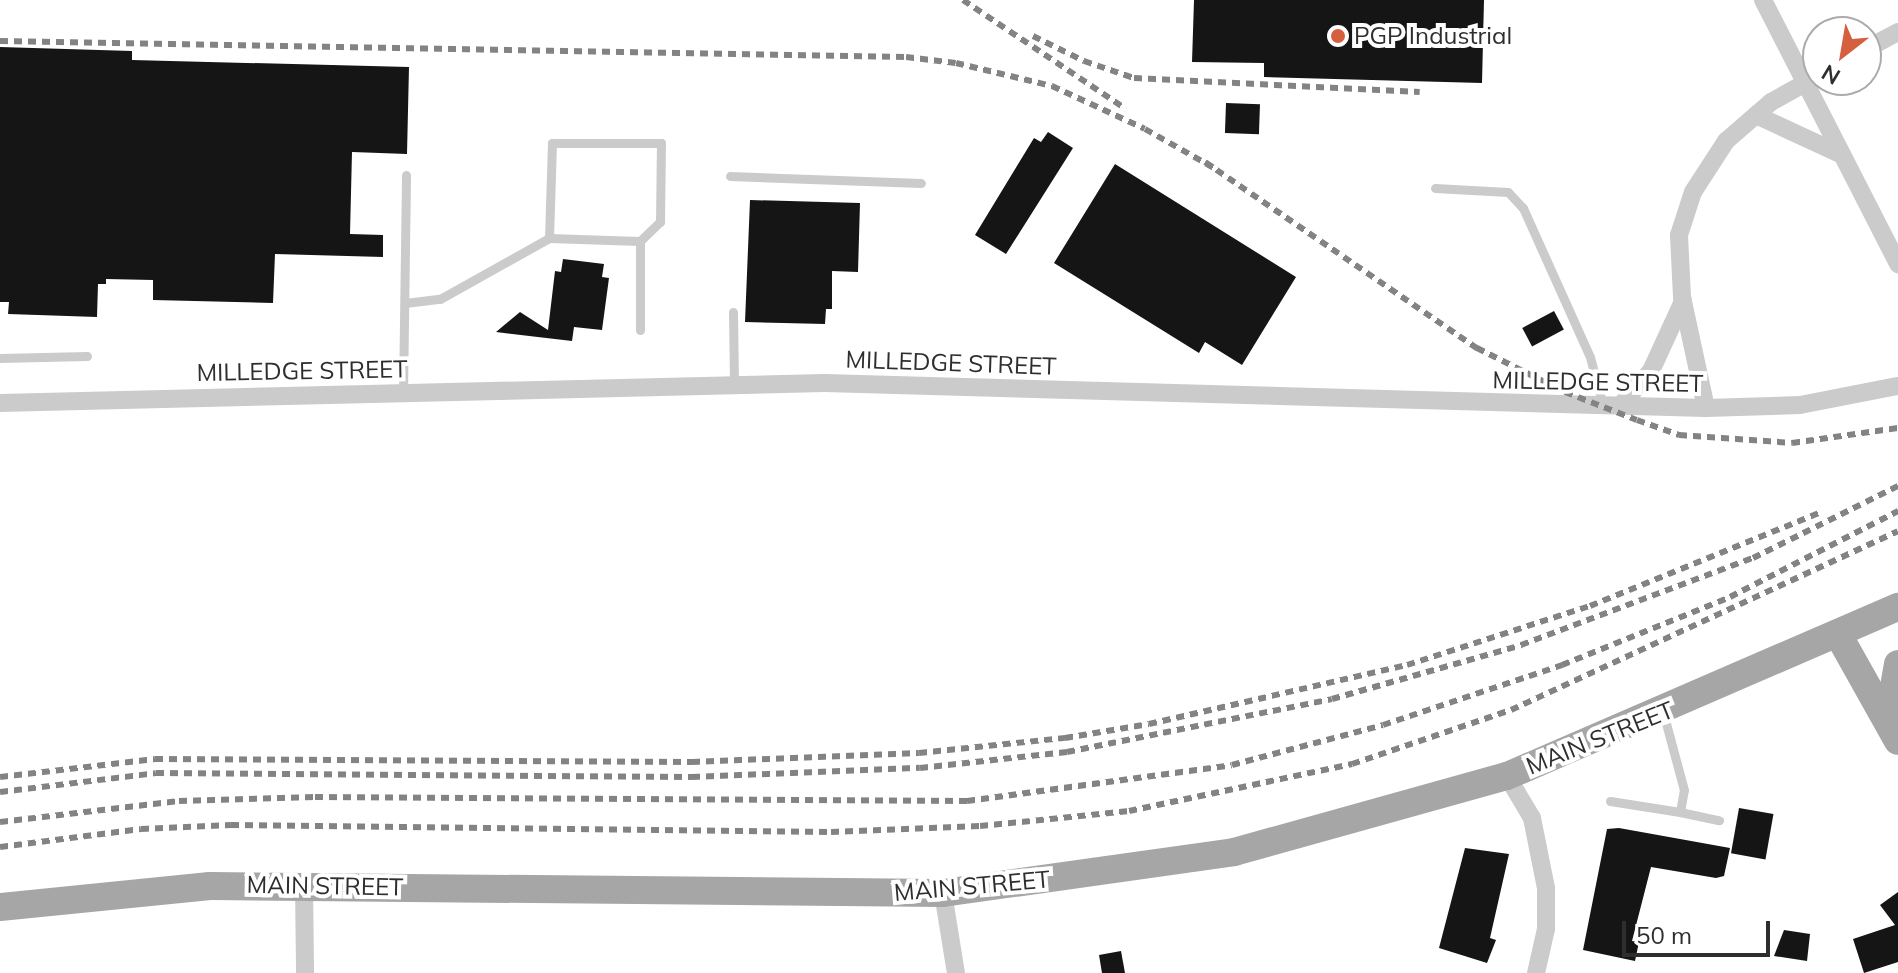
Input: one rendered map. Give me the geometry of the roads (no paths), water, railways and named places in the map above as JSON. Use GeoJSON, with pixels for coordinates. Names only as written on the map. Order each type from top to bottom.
{"type":"FeatureCollection","features":[{"type":"Feature","properties":{"kind":"main road","name":"MAIN STREET"},"geometry":{"type":"LineString","coordinates":[[0,907],[121,891],[304,885],[943,893],[1234,852],[1507,776],[1839,636],[1898,607]]}},
{"type":"Feature","properties":{"kind":"main road"},"geometry":{"type":"LineString","coordinates":[[1839,636],[1898,741]]}},
{"type":"Feature","properties":{"kind":"main road"},"geometry":{"type":"LineString","coordinates":[[1898,664],[1893,691],[1898,713]]}},
{"type":"Feature","properties":{"kind":"street"},"geometry":{"type":"LineString","coordinates":[[1763,0],[1802,66]]}},
{"type":"Feature","properties":{"kind":"street"},"geometry":{"type":"LineString","coordinates":[[1706,408],[1683,301],[1679,235],[1693,192],[1726,141],[1756,115],[1802,85]]}},
{"type":"Feature","properties":{"kind":"street"},"geometry":{"type":"LineString","coordinates":[[1817,96],[1841,155],[1898,264]]}},
{"type":"Feature","properties":{"kind":"street"},"geometry":{"type":"LineString","coordinates":[[1756,115],[1841,155]]}},
{"type":"Feature","properties":{"kind":"street"},"geometry":{"type":"LineString","coordinates":[[1611,406],[1651,371],[1683,301]]}},
{"type":"Feature","properties":{"kind":"street","name":"MILLEDGE STREET"},"geometry":{"type":"LineString","coordinates":[[0,403],[825,383],[1706,408],[1800,405],[1898,386]]}},
{"type":"Feature","properties":{"kind":"street"},"geometry":{"type":"LineString","coordinates":[[1507,776],[1532,818],[1546,888],[1546,929],[1535,973]]}},
{"type":"Feature","properties":{"kind":"street"},"geometry":{"type":"LineString","coordinates":[[304,885],[305,973]]}},
{"type":"Feature","properties":{"kind":"street"},"geometry":{"type":"LineString","coordinates":[[943,893],[956,973]]}},
{"type":"Feature","properties":{"kind":"lane"},"geometry":{"type":"LineString","coordinates":[[405,303],[440,299],[549,238],[640,241],[660,222],[661,143],[552,143],[549,238]]}},
{"type":"Feature","properties":{"kind":"lane"},"geometry":{"type":"LineString","coordinates":[[403,393],[406,175]]}},
{"type":"Feature","properties":{"kind":"lane"},"geometry":{"type":"LineString","coordinates":[[730,176],[921,183]]}},
{"type":"Feature","properties":{"kind":"lane"},"geometry":{"type":"LineString","coordinates":[[1435,188],[1508,192],[1523,208],[1611,406]]}},
{"type":"Feature","properties":{"kind":"lane"},"geometry":{"type":"LineString","coordinates":[[640,241],[640,330]]}},
{"type":"Feature","properties":{"kind":"lane"},"geometry":{"type":"LineString","coordinates":[[733,312],[734,385]]}},
{"type":"Feature","properties":{"kind":"lane"},"geometry":{"type":"LineString","coordinates":[[0,358],[87,356]]}},
{"type":"Feature","properties":{"kind":"lane"},"geometry":{"type":"LineString","coordinates":[[1663,712],[1684,790],[1680,812]]}},
{"type":"Feature","properties":{"kind":"lane"},"geometry":{"type":"LineString","coordinates":[[1610,801],[1719,820]]}},
{"type":"Feature","properties":{"kind":"railway"},"geometry":{"type":"LineString","coordinates":[[963,0],[1126,109]]}},
{"type":"Feature","properties":{"kind":"railway"},"geometry":{"type":"LineString","coordinates":[[1033,36],[1084,61],[1134,78],[1420,92]]}},
{"type":"Feature","properties":{"kind":"railway"},"geometry":{"type":"LineString","coordinates":[[0,41],[906,57],[956,63],[1052,86],[1145,129],[1214,168]]}},
{"type":"Feature","properties":{"kind":"railway"},"geometry":{"type":"LineString","coordinates":[[1205,162],[1477,348],[1565,392],[1637,420],[1679,435],[1792,443],[1898,428]]}},
{"type":"Feature","properties":{"kind":"railway"},"geometry":{"type":"LineString","coordinates":[[0,792],[156,773],[692,777],[920,768],[1067,752],[1332,699],[1521,645],[1753,558],[1898,486]]}},
{"type":"Feature","properties":{"kind":"railway"},"geometry":{"type":"LineString","coordinates":[[0,822],[179,801],[315,797],[967,801],[1232,765],[1383,725],[1562,665],[1730,597],[1898,511]]}},
{"type":"Feature","properties":{"kind":"railway"},"geometry":{"type":"LineString","coordinates":[[0,777],[155,759],[692,762],[919,753],[1065,738],[1149,724],[1407,665],[1590,606],[1819,513]]}},
{"type":"Feature","properties":{"kind":"railway"},"geometry":{"type":"LineString","coordinates":[[0,847],[141,829],[231,825],[831,832],[980,826],[1129,811],[1352,764],[1511,710],[1898,531]]}},
{"type":"Feature","properties":{"kind":"place","name":"PGP Industrial"},"geometry":{"type":"Point","coordinates":[1338,36]}}]}
